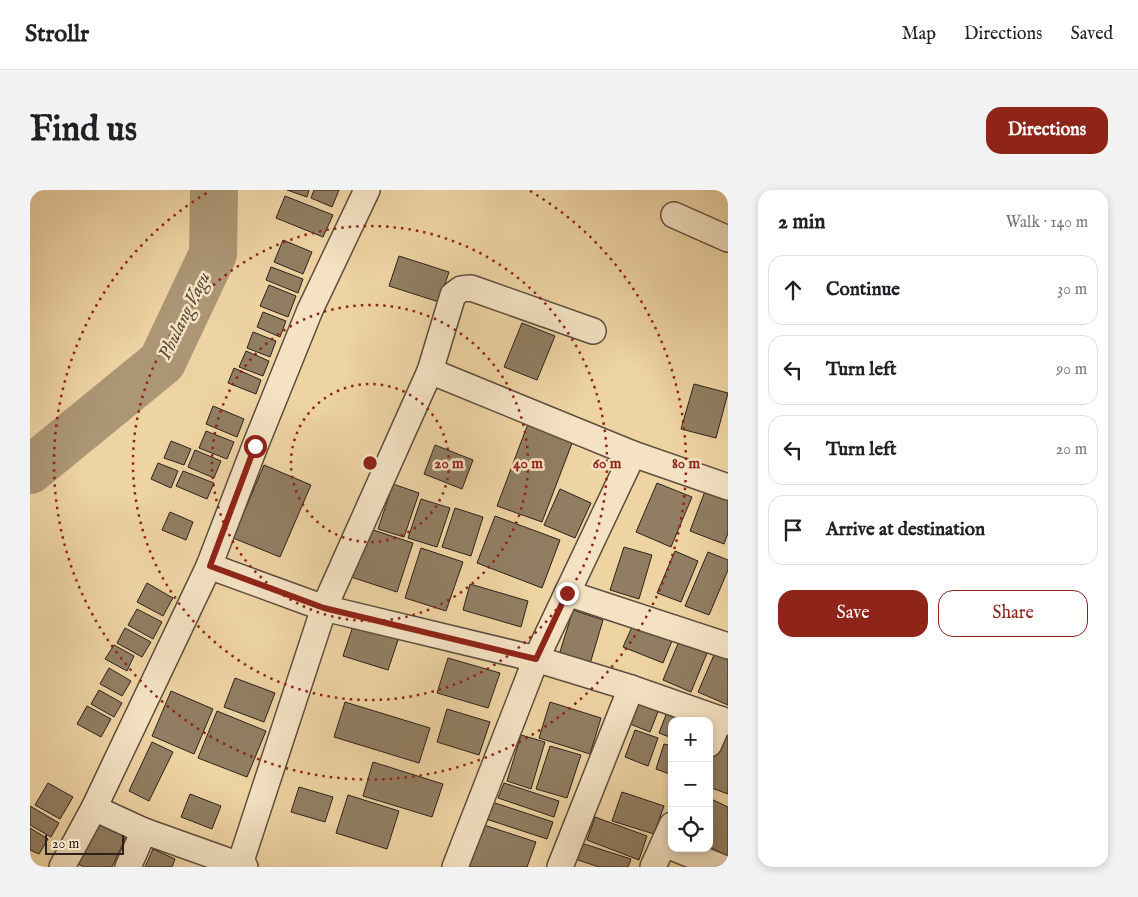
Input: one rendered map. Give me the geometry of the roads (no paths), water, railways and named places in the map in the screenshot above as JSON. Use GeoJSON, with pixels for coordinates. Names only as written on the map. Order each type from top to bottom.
{"type":"FeatureCollection","features":[{"type":"Feature","properties":{"kind":"street"},"geometry":{"type":"LineString","coordinates":[[62,867],[94,808],[210,566],[255,446],[310,310],[367,190]]}},
{"type":"Feature","properties":{"kind":"street"},"geometry":{"type":"LineString","coordinates":[[674,215],[728,239]]}},
{"type":"Feature","properties":{"kind":"street"},"geometry":{"type":"LineString","coordinates":[[94,808],[144,831],[241,866],[324,608],[430,370],[453,295],[461,289],[471,288],[593,331]]}},
{"type":"Feature","properties":{"kind":"street"},"geometry":{"type":"LineString","coordinates":[[430,370],[633,454],[728,487]]}},
{"type":"Feature","properties":{"kind":"street"},"geometry":{"type":"LineString","coordinates":[[455,867],[536,659],[633,454]]}},
{"type":"Feature","properties":{"kind":"street"},"geometry":{"type":"LineString","coordinates":[[210,566],[324,608],[536,659],[631,688],[724,721],[713,738]]}},
{"type":"Feature","properties":{"kind":"street"},"geometry":{"type":"LineString","coordinates":[[567,593],[728,646]]}},
{"type":"Feature","properties":{"kind":"street"},"geometry":{"type":"LineString","coordinates":[[560,867],[631,688]]}},
{"type":"Feature","properties":{"kind":"street"},"geometry":{"type":"LineString","coordinates":[[128,867],[144,831]]}},
{"type":"Feature","properties":{"kind":"street"},"geometry":{"type":"LineString","coordinates":[[653,867],[668,844]]}},
{"type":"Feature","properties":{"kind":"street"},"geometry":{"type":"LineString","coordinates":[[692,852],[721,867]]}},
{"type":"Feature","properties":{"kind":"waterway","name":"Phulang Vagu"},"geometry":{"type":"LineString","coordinates":[[30,470],[162,362],[213,254],[214,190]]}}]}
